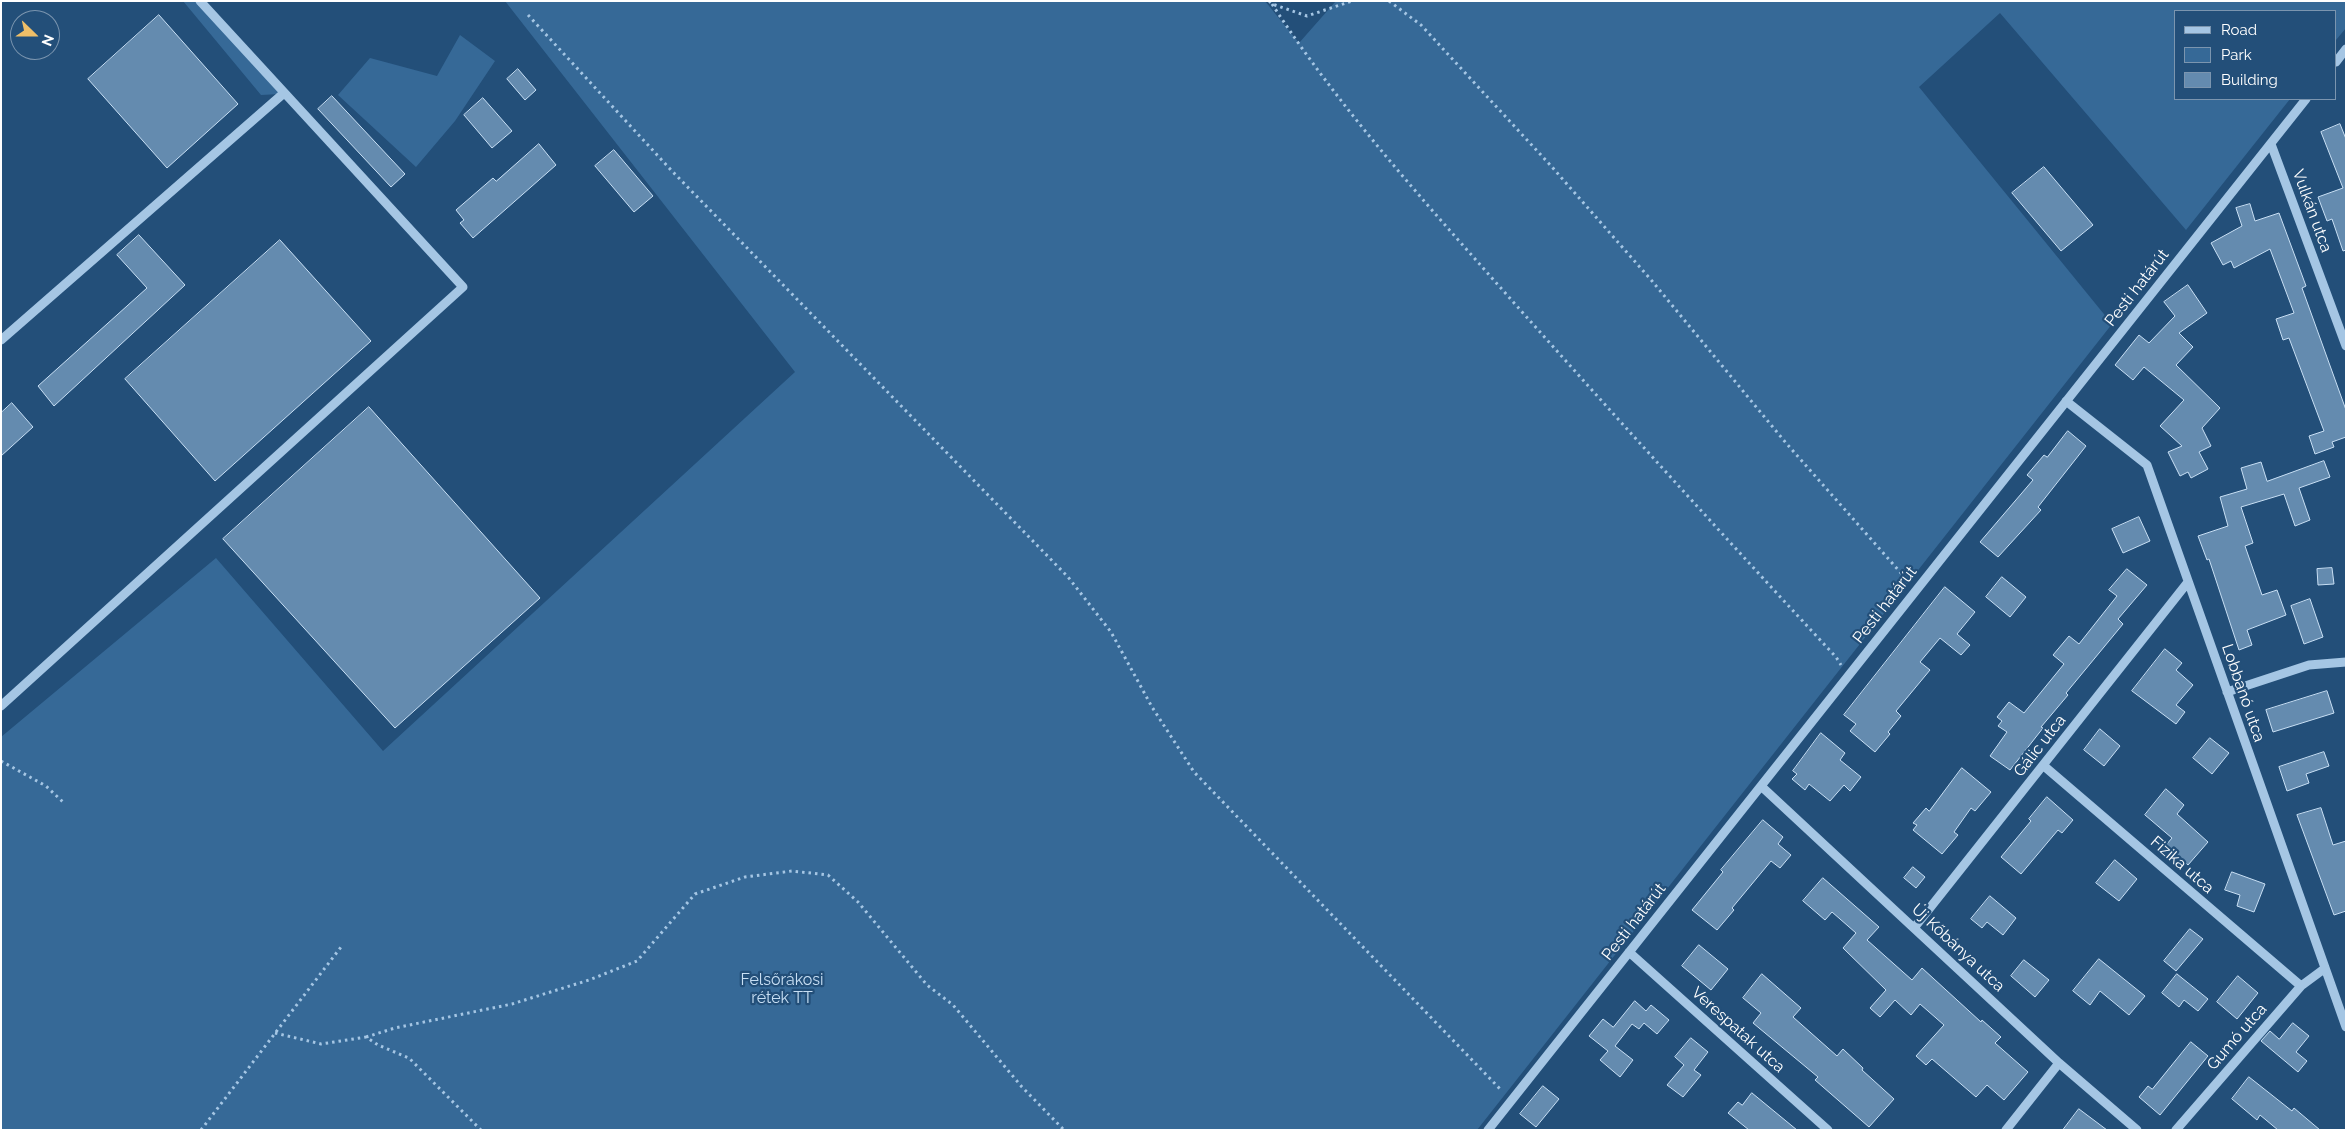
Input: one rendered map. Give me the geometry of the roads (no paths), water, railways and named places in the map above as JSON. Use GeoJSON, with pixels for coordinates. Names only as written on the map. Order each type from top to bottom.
{"type":"FeatureCollection","features":[{"type":"Feature","properties":{"kind":"street"},"geometry":{"type":"LineString","coordinates":[[1,706],[463,286],[200,1]]}},
{"type":"Feature","properties":{"kind":"street"},"geometry":{"type":"LineString","coordinates":[[2337,61],[2346,49]]}},
{"type":"Feature","properties":{"kind":"street"},"geometry":{"type":"LineString","coordinates":[[1,340],[284,93]]}},
{"type":"Feature","properties":{"kind":"street","name":"Pesti határút"},"geometry":{"type":"LineString","coordinates":[[1488,1130],[2305,100]]}},
{"type":"Feature","properties":{"kind":"street","name":"Vulkán utca"},"geometry":{"type":"LineString","coordinates":[[2271,144],[2346,346]]}},
{"type":"Feature","properties":{"kind":"street","name":"Lobbanó utca"},"geometry":{"type":"LineString","coordinates":[[2066,401],[2147,465],[2346,1027]]}},
{"type":"Feature","properties":{"kind":"street","name":"Gálic utca"},"geometry":{"type":"LineString","coordinates":[[1914,928],[2188,582]]}},
{"type":"Feature","properties":{"kind":"street"},"geometry":{"type":"LineString","coordinates":[[2227,692],[2309,665],[2346,662]]}},
{"type":"Feature","properties":{"kind":"street","name":"Fizika utca"},"geometry":{"type":"LineString","coordinates":[[2044,766],[2300,986]]}},
{"type":"Feature","properties":{"kind":"street","name":"Új Kőbánya utca"},"geometry":{"type":"LineString","coordinates":[[1760,786],[2059,1062],[2137,1130]]}},
{"type":"Feature","properties":{"kind":"street","name":"Verespatak utca"},"geometry":{"type":"LineString","coordinates":[[1629,952],[1828,1130]]}},
{"type":"Feature","properties":{"kind":"street","name":"Gumó utca"},"geometry":{"type":"LineString","coordinates":[[2176,1130],[2300,986],[2324,969]]}},
{"type":"Feature","properties":{"kind":"street"},"geometry":{"type":"LineString","coordinates":[[2006,1130],[2059,1062]]}},
{"type":"Feature","properties":{"kind":"park label","name":"Felsőrákosi rétek TT"},"geometry":{"type":"Point","coordinates":[782,989]}}]}
